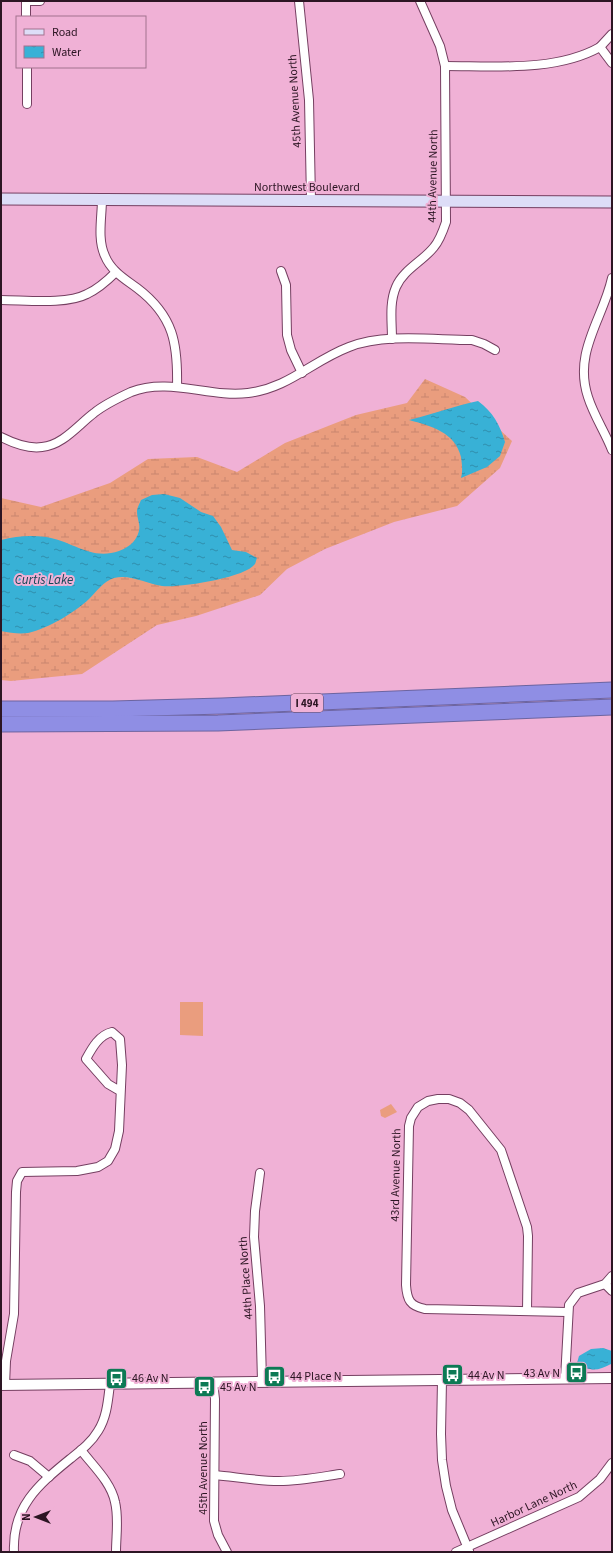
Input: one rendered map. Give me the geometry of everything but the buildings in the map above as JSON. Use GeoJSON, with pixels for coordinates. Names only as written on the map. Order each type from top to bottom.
{"type":"FeatureCollection","features":[{"type":"Feature","properties":{"kind":"highway","name":"I 494"},"geometry":{"type":"LineString","coordinates":[[1,709],[113,709],[222,706],[612,690]]}},
{"type":"Feature","properties":{"kind":"highway","name":"I 494"},"geometry":{"type":"LineString","coordinates":[[1,724],[218,723],[612,707]]}},
{"type":"Feature","properties":{"kind":"main road","name":"Northwest Boulevard"},"geometry":{"type":"LineString","coordinates":[[1,199],[612,202]]}},
{"type":"Feature","properties":{"kind":"street"},"geometry":{"type":"LineString","coordinates":[[26,16],[26,1],[40,1]]}},
{"type":"Feature","properties":{"kind":"street","name":"45th Avenue North"},"geometry":{"type":"LineString","coordinates":[[299,1],[309,100],[311,200]]}},
{"type":"Feature","properties":{"kind":"street","name":"44th Avenue North"},"geometry":{"type":"LineString","coordinates":[[392,339],[392,307],[396,286],[402,278],[434,248],[446,222],[445,66],[440,46],[420,1]]}},
{"type":"Feature","properties":{"kind":"street"},"geometry":{"type":"LineString","coordinates":[[445,66],[514,66],[561,62],[589,54],[600,47],[612,34]]}},
{"type":"Feature","properties":{"kind":"street"},"geometry":{"type":"LineString","coordinates":[[600,47],[612,63]]}},
{"type":"Feature","properties":{"kind":"street"},"geometry":{"type":"LineString","coordinates":[[27,68],[27,104]]}},
{"type":"Feature","properties":{"kind":"street"},"geometry":{"type":"LineString","coordinates":[[102,199],[101,244],[105,256],[116,272],[150,299],[167,322],[173,335],[176,349],[177,387]]}},
{"type":"Feature","properties":{"kind":"street"},"geometry":{"type":"LineString","coordinates":[[281,271],[286,285],[287,335],[291,350],[302,373]]}},
{"type":"Feature","properties":{"kind":"street"},"geometry":{"type":"LineString","coordinates":[[1,300],[74,299],[86,295],[98,288],[116,272]]}},
{"type":"Feature","properties":{"kind":"street"},"geometry":{"type":"LineString","coordinates":[[612,278],[587,345],[584,362],[584,378],[592,411],[612,450]]}},
{"type":"Feature","properties":{"kind":"street"},"geometry":{"type":"LineString","coordinates":[[1,437],[29,447],[41,448],[51,445],[66,436],[106,405],[133,392],[148,389],[177,387],[229,394],[265,390],[279,385],[361,342],[392,339],[472,340],[495,350]]}},
{"type":"Feature","properties":{"kind":"street"},"geometry":{"type":"LineString","coordinates":[[120,1091],[108,1084],[86,1059],[92,1048],[106,1034],[112,1032],[120,1039],[122,1065],[119,1131],[115,1149],[108,1161],[98,1167],[77,1171],[22,1172],[17,1182],[14,1314],[3,1386],[213,1382],[612,1378]]}},
{"type":"Feature","properties":{"kind":"street","name":"43rd Avenue North"},"geometry":{"type":"LineString","coordinates":[[527,1311],[528,1236],[501,1150],[469,1110],[460,1103],[449,1099],[428,1101],[418,1107],[411,1118],[409,1126],[406,1285],[410,1302],[417,1307],[425,1309],[567,1312]]}},
{"type":"Feature","properties":{"kind":"street","name":"44th Place North"},"geometry":{"type":"LineString","coordinates":[[260,1173],[255,1211],[254,1237],[260,1306],[262,1382]]}},
{"type":"Feature","properties":{"kind":"street"},"geometry":{"type":"LineString","coordinates":[[565,1379],[568,1305],[578,1293],[606,1284],[612,1276]]}},
{"type":"Feature","properties":{"kind":"street"},"geometry":{"type":"LineString","coordinates":[[606,1284],[612,1291]]}},
{"type":"Feature","properties":{"kind":"street"},"geometry":{"type":"LineString","coordinates":[[442,1380],[441,1441],[446,1486],[452,1510],[468,1550]]}},
{"type":"Feature","properties":{"kind":"street","name":"45th Avenue North"},"geometry":{"type":"LineString","coordinates":[[213,1382],[215,1399],[214,1521],[218,1535],[227,1552]]}},
{"type":"Feature","properties":{"kind":"street"},"geometry":{"type":"LineString","coordinates":[[14,1552],[16,1530],[20,1515],[27,1501],[37,1488],[90,1442],[98,1431],[108,1408],[110,1384]]}},
{"type":"Feature","properties":{"kind":"street"},"geometry":{"type":"LineString","coordinates":[[81,1450],[105,1481],[114,1496],[117,1514],[116,1552]]}},
{"type":"Feature","properties":{"kind":"street"},"geometry":{"type":"LineString","coordinates":[[14,1455],[30,1461],[49,1477]]}},
{"type":"Feature","properties":{"kind":"street","name":"Harbor Lane North"},"geometry":{"type":"LineString","coordinates":[[456,1552],[468,1550],[579,1497],[600,1479],[612,1463]]}},
{"type":"Feature","properties":{"kind":"street"},"geometry":{"type":"LineString","coordinates":[[215,1475],[254,1480],[280,1481],[340,1474]]}},
{"type":"Feature","properties":{"kind":"green space"},"geometry":{"type":"Polygon","coordinates":[[[425,379],[465,397],[512,441],[500,468],[457,506],[394,522],[325,549],[287,569],[260,595],[196,616],[157,625],[82,674],[11,681],[1,680],[1,498],[41,507],[110,483],[148,459],[197,457],[237,472],[285,443],[356,415],[407,403],[425,379]]]}},
{"type":"Feature","properties":{"kind":"green space"},"geometry":{"type":"Polygon","coordinates":[[[180,1002],[203,1002],[203,1036],[180,1035],[180,1002]]]}},
{"type":"Feature","properties":{"kind":"green space"},"geometry":{"type":"Polygon","coordinates":[[[391,1104],[397,1112],[385,1118],[381,1116],[380,1110],[391,1104]]]}},
{"type":"Feature","properties":{"kind":"water"},"geometry":{"type":"Polygon","coordinates":[[[478,401],[495,419],[505,442],[500,456],[487,467],[461,478],[461,457],[458,448],[448,436],[434,428],[409,420],[478,401]]]}},
{"type":"Feature","properties":{"kind":"water","name":"Curtis Lake"},"geometry":{"type":"Polygon","coordinates":[[[164,494],[180,498],[201,512],[213,516],[221,527],[232,550],[246,552],[257,558],[255,564],[239,574],[196,584],[162,586],[126,577],[110,579],[76,610],[53,624],[28,633],[1,631],[1,540],[24,536],[40,536],[56,539],[100,554],[119,551],[131,544],[138,534],[139,527],[137,511],[141,500],[152,495],[164,494]]]}},
{"type":"Feature","properties":{"kind":"water"},"geometry":{"type":"Polygon","coordinates":[[[603,1348],[612,1351],[611,1364],[594,1370],[577,1363],[579,1356],[591,1349],[603,1348]]]}},
{"type":"Feature","properties":{"kind":"place","name":"43 Av N"},"geometry":{"type":"Point","coordinates":[576,1373]}},
{"type":"Feature","properties":{"kind":"place","name":"44 Av N"},"geometry":{"type":"Point","coordinates":[452,1375]}},
{"type":"Feature","properties":{"kind":"place","name":"44 Place N"},"geometry":{"type":"Point","coordinates":[274,1376]}},
{"type":"Feature","properties":{"kind":"place","name":"46 Av N"},"geometry":{"type":"Point","coordinates":[117,1378]}},
{"type":"Feature","properties":{"kind":"place","name":"45 Av N"},"geometry":{"type":"Point","coordinates":[204,1387]}}]}
